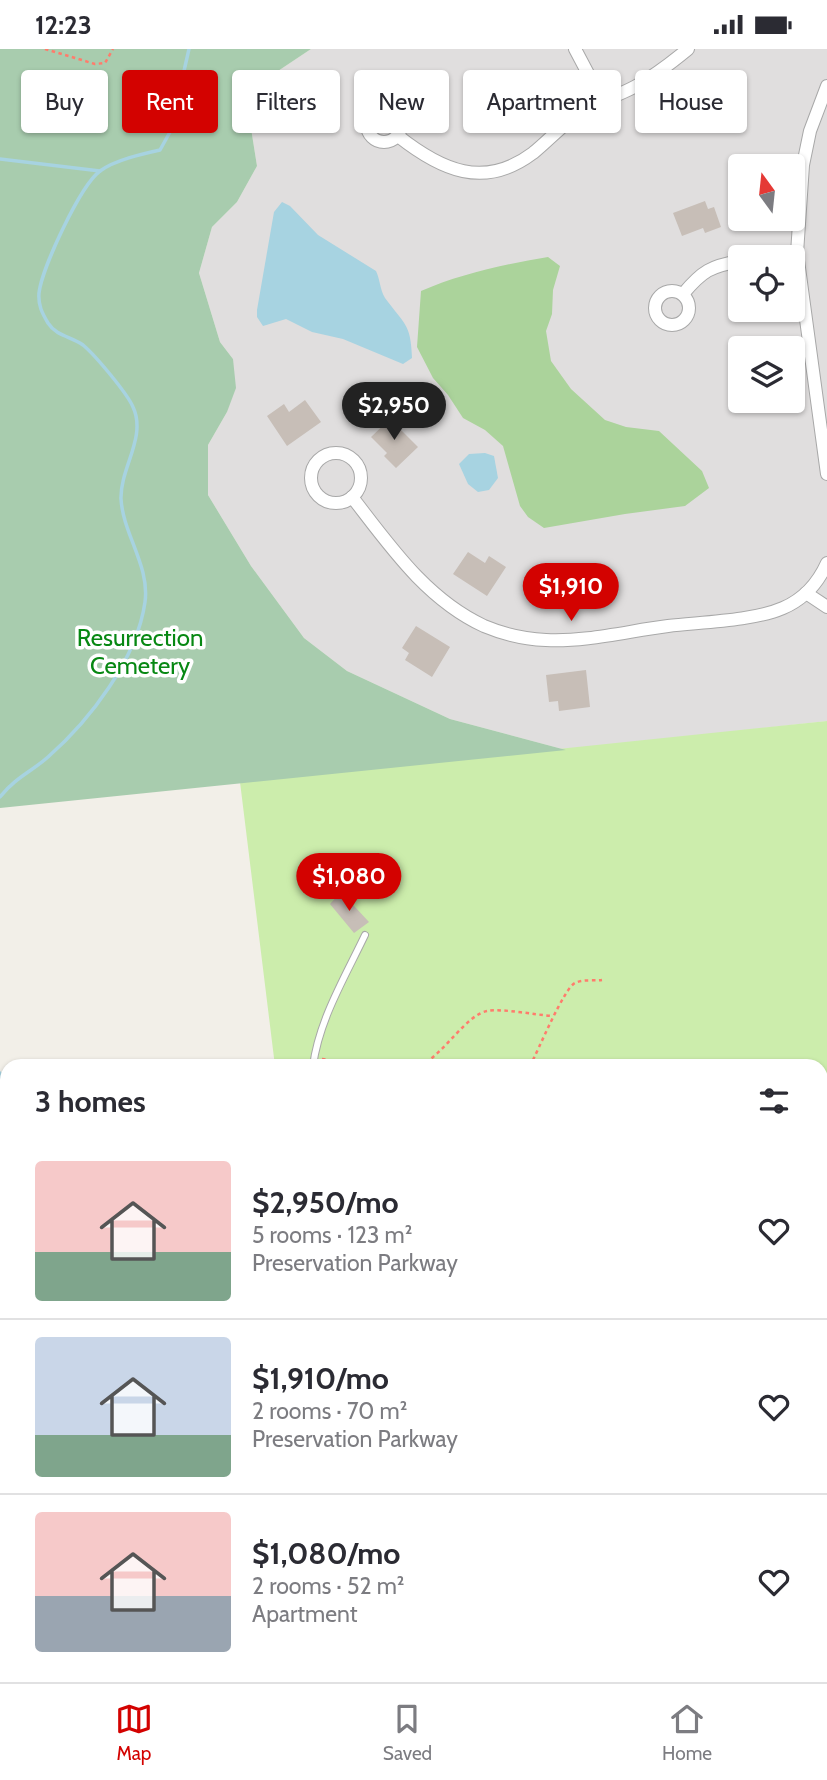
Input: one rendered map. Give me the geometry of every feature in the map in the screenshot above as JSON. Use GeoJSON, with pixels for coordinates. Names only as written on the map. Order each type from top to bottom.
{"type":"FeatureCollection","features":[{"type":"Feature","properties":{"kind":"street"},"geometry":{"type":"LineString","coordinates":[[575,49],[586,70]]}},
{"type":"Feature","properties":{"kind":"street"},"geometry":{"type":"LineString","coordinates":[[621,92],[634,87],[688,49]]}},
{"type":"Feature","properties":{"kind":"street"},"geometry":{"type":"LineString","coordinates":[[798,245],[803,165],[810,131],[827,86]]}},
{"type":"Feature","properties":{"kind":"street"},"geometry":{"type":"LineString","coordinates":[[398,136],[432,160],[466,173],[502,170],[534,152],[554,133]]}},
{"type":"Feature","properties":{"kind":"street"},"geometry":{"type":"LineString","coordinates":[[683,294],[694,280],[712,267],[728,264]]}},
{"type":"Feature","properties":{"kind":"street"},"geometry":{"type":"LineString","coordinates":[[805,312],[827,474]]}},
{"type":"Feature","properties":{"kind":"street"},"geometry":{"type":"LineString","coordinates":[[338,453],[357,464],[361,478],[357,492],[352,497],[338,503],[318,495],[313,489],[311,474],[318,461],[338,453]]}},
{"type":"Feature","properties":{"kind":"street"},"geometry":{"type":"LineString","coordinates":[[352,497],[423,583],[460,613],[506,634],[548,640],[763,614],[786,607],[806,593],[827,563]]}},
{"type":"Feature","properties":{"kind":"street"},"geometry":{"type":"LineString","coordinates":[[806,593],[827,607]]}},
{"type":"Feature","properties":{"kind":"lane"},"geometry":{"type":"LineString","coordinates":[[314,1057],[327,1016],[365,935]]}},
{"type":"Feature","properties":{"kind":"path"},"geometry":{"type":"LineString","coordinates":[[45,49],[95,64],[105,63],[113,49]]}},
{"type":"Feature","properties":{"kind":"path"},"geometry":{"type":"LineString","coordinates":[[533,1059],[552,1016],[570,986],[579,982],[603,980]]}},
{"type":"Feature","properties":{"kind":"path"},"geometry":{"type":"LineString","coordinates":[[432,1059],[478,1014],[496,1010],[552,1016]]}},
{"type":"Feature","properties":{"kind":"path"},"geometry":{"type":"LineString","coordinates":[[314,1057],[325,1059]]}},
{"type":"Feature","properties":{"kind":"shaded area"},"geometry":{"type":"Polygon","coordinates":[[[311,49],[827,49],[827,721],[566,750],[450,719],[347,671],[304,638],[251,566],[208,495],[208,445],[227,412],[233,359],[220,342],[199,273],[212,227],[237,202],[257,166],[252,133],[340,133],[340,70],[280,70],[311,49]]]}},
{"type":"Feature","properties":{"kind":"green space","name":"Resurrection Cemetery"},"geometry":{"type":"Polygon","coordinates":[[[0,49],[311,49],[280,70],[232,70],[232,133],[252,133],[257,166],[237,202],[212,227],[199,273],[220,342],[233,359],[236,388],[227,412],[208,445],[208,495],[251,566],[304,638],[347,671],[450,719],[566,750],[0,808],[0,49]]]}},
{"type":"Feature","properties":{"kind":"green space"},"geometry":{"type":"Polygon","coordinates":[[[548,257],[560,266],[553,290],[552,314],[546,331],[551,361],[571,389],[605,420],[626,427],[659,431],[702,471],[709,488],[685,506],[544,528],[528,517],[520,506],[503,446],[485,430],[463,418],[433,378],[417,347],[421,291],[483,270],[548,257]]]}},
{"type":"Feature","properties":{"kind":"green space"},"geometry":{"type":"Polygon","coordinates":[[[827,721],[827,1059],[274,1059],[240,782],[827,721]]]}},
{"type":"Feature","properties":{"kind":"water"},"geometry":{"type":"Polygon","coordinates":[[[282,202],[290,206],[318,235],[376,271],[385,298],[408,330],[412,358],[403,364],[343,339],[312,332],[286,319],[263,326],[257,317],[257,310],[274,212],[282,202]]]}},
{"type":"Feature","properties":{"kind":"water"},"geometry":{"type":"Polygon","coordinates":[[[485,453],[494,456],[498,478],[489,490],[478,492],[468,484],[459,464],[469,454],[485,453]]]}},
{"type":"Feature","properties":{"kind":"building"},"geometry":{"type":"Polygon","coordinates":[[[705,201],[708,209],[714,207],[721,227],[705,233],[703,228],[682,236],[673,213],[705,201]]]}},
{"type":"Feature","properties":{"kind":"building"},"geometry":{"type":"Polygon","coordinates":[[[305,400],[321,422],[287,446],[267,416],[284,404],[289,412],[305,400]]]}},
{"type":"Feature","properties":{"kind":"building"},"geometry":{"type":"Polygon","coordinates":[[[393,416],[401,424],[398,427],[418,447],[396,468],[384,456],[387,453],[371,437],[393,416]]]}},
{"type":"Feature","properties":{"kind":"building"},"geometry":{"type":"Polygon","coordinates":[[[468,552],[485,563],[489,556],[506,567],[487,596],[453,574],[468,552]]]}},
{"type":"Feature","properties":{"kind":"building"},"geometry":{"type":"Polygon","coordinates":[[[416,626],[450,647],[432,677],[405,660],[409,653],[402,648],[416,626]]]}},
{"type":"Feature","properties":{"kind":"building"},"geometry":{"type":"Polygon","coordinates":[[[586,670],[590,707],[559,711],[558,701],[549,702],[546,675],[586,670]]]}},
{"type":"Feature","properties":{"kind":"building"},"geometry":{"type":"Polygon","coordinates":[[[341,892],[369,922],[354,933],[330,904],[341,892]]]}},
{"type":"Feature","properties":{"kind":"waterway"},"geometry":{"type":"LineString","coordinates":[[0,797],[64,742],[95,707],[122,666],[140,624],[145,602],[144,576],[126,525],[121,499],[124,476],[137,430],[133,407],[110,375],[83,345],[60,334],[48,323],[41,309],[39,293],[47,265],[63,228],[92,180],[100,171],[113,164],[160,150],[170,132],[189,49]]}},
{"type":"Feature","properties":{"kind":"waterway"},"geometry":{"type":"LineString","coordinates":[[0,159],[100,171]]}}]}
